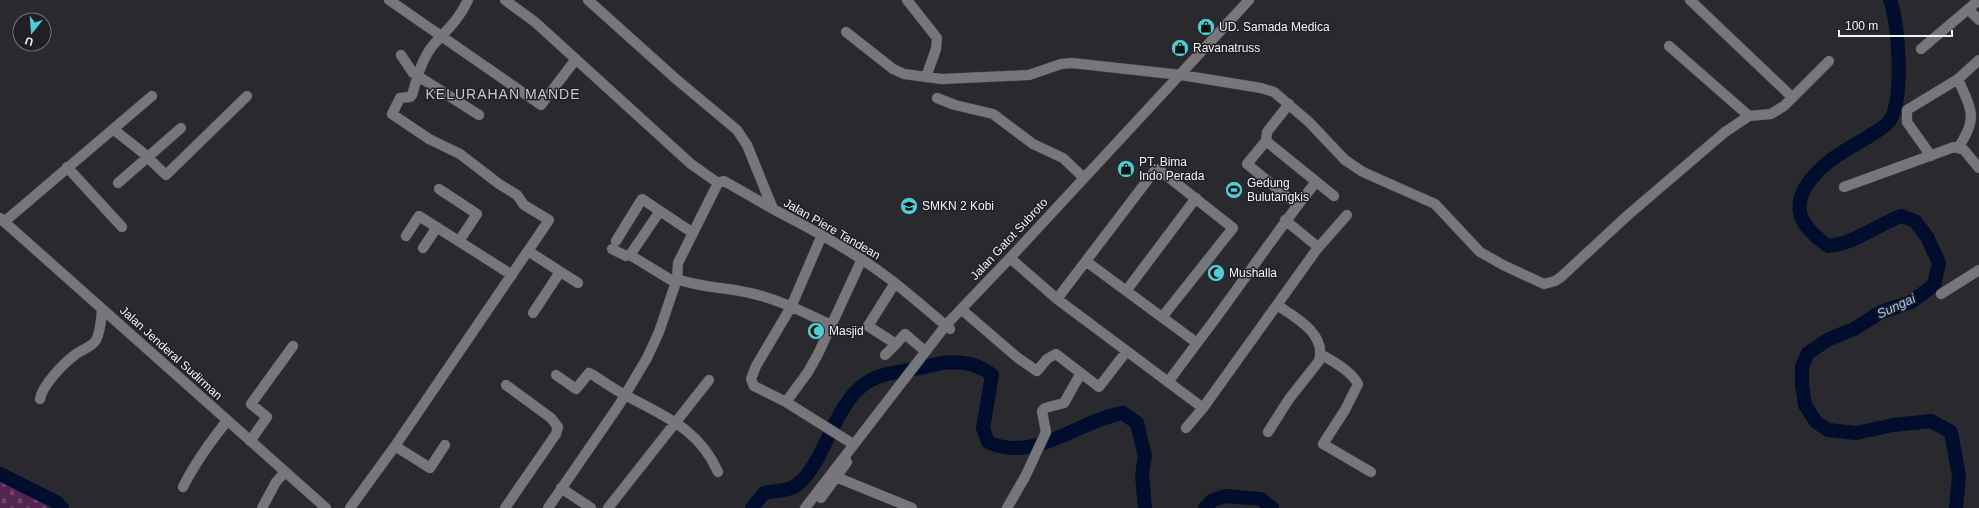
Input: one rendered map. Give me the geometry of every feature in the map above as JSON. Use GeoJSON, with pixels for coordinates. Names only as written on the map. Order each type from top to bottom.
{"type":"FeatureCollection","features":[{"type":"Feature","properties":{"kind":"street"},"geometry":{"type":"LineString","coordinates":[[390,0],[541,105],[576,59]]}},
{"type":"Feature","properties":{"kind":"street"},"geometry":{"type":"LineString","coordinates":[[350,508],[395,446],[549,220],[524,205],[517,195],[499,184],[460,154],[429,139],[392,114],[400,98],[410,97],[412,95],[425,58],[463,11],[468,0]]}},
{"type":"Feature","properties":{"kind":"street"},"geometry":{"type":"LineString","coordinates":[[505,0],[535,22],[691,164],[718,183]]}},
{"type":"Feature","properties":{"kind":"street","name":"Jalan Piere Tandean"},"geometry":{"type":"LineString","coordinates":[[588,0],[676,79],[737,130],[747,145],[773,209],[822,235],[862,259],[895,283],[948,327]]}},
{"type":"Feature","properties":{"kind":"street"},"geometry":{"type":"LineString","coordinates":[[907,0],[937,38],[936,49],[926,77]]}},
{"type":"Feature","properties":{"kind":"street","name":"Jalan Gatot Subroto"},"geometry":{"type":"LineString","coordinates":[[813,508],[925,354],[948,327],[1184,75],[1249,0]]}},
{"type":"Feature","properties":{"kind":"street","name":"Jalan Gatot Subroto"},"geometry":{"type":"LineString","coordinates":[[1012,259],[1084,178],[1256,0]]}},
{"type":"Feature","properties":{"kind":"street"},"geometry":{"type":"LineString","coordinates":[[1690,0],[1792,97]]}},
{"type":"Feature","properties":{"kind":"street"},"geometry":{"type":"LineString","coordinates":[[1921,49],[1979,0]]}},
{"type":"Feature","properties":{"kind":"street"},"geometry":{"type":"LineString","coordinates":[[1969,10],[1979,20]]}},
{"type":"Feature","properties":{"kind":"street"},"geometry":{"type":"LineString","coordinates":[[846,32],[898,73],[926,77],[942,79],[1029,75],[1061,64],[1072,63],[1184,75],[1260,88],[1274,92],[1289,104],[1345,160],[1363,172],[1435,204],[1480,252],[1503,266],[1544,284],[1561,277],[1628,215],[1725,132],[1749,116],[1771,114],[1784,106],[1828,61]]}},
{"type":"Feature","properties":{"kind":"street"},"geometry":{"type":"LineString","coordinates":[[1669,46],[1749,116]]}},
{"type":"Feature","properties":{"kind":"street"},"geometry":{"type":"LineString","coordinates":[[401,55],[410,70],[479,115]]}},
{"type":"Feature","properties":{"kind":"street"},"geometry":{"type":"LineString","coordinates":[[1930,156],[1906,122],[1907,110],[1958,79],[1979,60]]}},
{"type":"Feature","properties":{"kind":"street"},"geometry":{"type":"LineString","coordinates":[[1958,79],[1976,116],[1958,148]]}},
{"type":"Feature","properties":{"kind":"street"},"geometry":{"type":"LineString","coordinates":[[2,220],[152,96]]}},
{"type":"Feature","properties":{"kind":"street"},"geometry":{"type":"LineString","coordinates":[[113,129],[164,174],[168,175],[247,96]]}},
{"type":"Feature","properties":{"kind":"street"},"geometry":{"type":"LineString","coordinates":[[937,98],[955,105],[993,114],[1033,144],[1063,158],[1084,178]]}},
{"type":"Feature","properties":{"kind":"street"},"geometry":{"type":"LineString","coordinates":[[1289,104],[1267,132],[1266,141],[1247,164],[1298,205]]}},
{"type":"Feature","properties":{"kind":"street"},"geometry":{"type":"LineString","coordinates":[[118,183],[182,128]]}},
{"type":"Feature","properties":{"kind":"street"},"geometry":{"type":"LineString","coordinates":[[1266,141],[1334,196]]}},
{"type":"Feature","properties":{"kind":"street"},"geometry":{"type":"LineString","coordinates":[[1844,188],[1954,147],[1964,150],[1979,168]]}},
{"type":"Feature","properties":{"kind":"street"},"geometry":{"type":"LineString","coordinates":[[67,167],[122,227]]}},
{"type":"Feature","properties":{"kind":"street"},"geometry":{"type":"LineString","coordinates":[[1056,299],[1156,170],[1162,172],[1233,228],[1163,316]]}},
{"type":"Feature","properties":{"kind":"street"},"geometry":{"type":"LineString","coordinates":[[548,508],[625,395],[659,332],[677,281],[678,263],[718,183],[724,181],[773,209]]}},
{"type":"Feature","properties":{"kind":"street"},"geometry":{"type":"LineString","coordinates":[[1168,382],[1232,298],[1285,220],[1316,182]]}},
{"type":"Feature","properties":{"kind":"street"},"geometry":{"type":"LineString","coordinates":[[439,189],[477,214],[459,241]]}},
{"type":"Feature","properties":{"kind":"street"},"geometry":{"type":"LineString","coordinates":[[1126,291],[1196,198]]}},
{"type":"Feature","properties":{"kind":"street"},"geometry":{"type":"LineString","coordinates":[[693,233],[642,199],[614,245],[626,256],[630,255],[677,281],[698,286],[751,293],[791,307],[831,325]]}},
{"type":"Feature","properties":{"kind":"street"},"geometry":{"type":"LineString","coordinates":[[630,255],[660,211]]}},
{"type":"Feature","properties":{"kind":"street"},"geometry":{"type":"LineString","coordinates":[[1186,428],[1203,408],[1318,247],[1347,215]]}},
{"type":"Feature","properties":{"kind":"street"},"geometry":{"type":"LineString","coordinates":[[406,236],[419,216],[512,275]]}},
{"type":"Feature","properties":{"kind":"street","name":"Jalan Jenderal Sudirman"},"geometry":{"type":"LineString","coordinates":[[2,220],[326,508]]}},
{"type":"Feature","properties":{"kind":"street"},"geometry":{"type":"LineString","coordinates":[[1285,220],[1318,247]]}},
{"type":"Feature","properties":{"kind":"street"},"geometry":{"type":"LineString","coordinates":[[423,248],[437,227]]}},
{"type":"Feature","properties":{"kind":"street"},"geometry":{"type":"LineString","coordinates":[[822,235],[791,307],[756,366],[751,379],[754,386],[786,402],[850,442]]}},
{"type":"Feature","properties":{"kind":"street"},"geometry":{"type":"LineString","coordinates":[[528,251],[578,284]]}},
{"type":"Feature","properties":{"kind":"street"},"geometry":{"type":"LineString","coordinates":[[786,402],[808,372],[862,259]]}},
{"type":"Feature","properties":{"kind":"street"},"geometry":{"type":"LineString","coordinates":[[1012,259],[1056,299],[1203,408]]}},
{"type":"Feature","properties":{"kind":"street"},"geometry":{"type":"LineString","coordinates":[[1086,262],[1163,316],[1197,343]]}},
{"type":"Feature","properties":{"kind":"street"},"geometry":{"type":"LineString","coordinates":[[1941,294],[1979,270]]}},
{"type":"Feature","properties":{"kind":"street"},"geometry":{"type":"LineString","coordinates":[[533,313],[560,272]]}},
{"type":"Feature","properties":{"kind":"street"},"geometry":{"type":"LineString","coordinates":[[895,283],[868,326],[896,344]]}},
{"type":"Feature","properties":{"kind":"street"},"geometry":{"type":"LineString","coordinates":[[1268,432],[1289,399],[1319,361],[1320,354],[1318,344],[1312,331],[1303,322],[1277,305]]}},
{"type":"Feature","properties":{"kind":"street"},"geometry":{"type":"LineString","coordinates":[[40,399],[42,390],[52,378],[73,357],[92,345],[96,339],[102,309]]}},
{"type":"Feature","properties":{"kind":"street"},"geometry":{"type":"LineString","coordinates":[[963,311],[1033,369],[1039,370],[1047,359],[1056,354],[1099,387],[1126,352]]}},
{"type":"Feature","properties":{"kind":"street"},"geometry":{"type":"LineString","coordinates":[[885,355],[904,334],[925,354]]}},
{"type":"Feature","properties":{"kind":"street"},"geometry":{"type":"LineString","coordinates":[[250,441],[267,417],[251,404],[292,346]]}},
{"type":"Feature","properties":{"kind":"street"},"geometry":{"type":"LineString","coordinates":[[1320,354],[1336,364],[1358,384],[1345,410],[1323,444],[1371,472]]}},
{"type":"Feature","properties":{"kind":"street","name":"Jalan Gatot Subroto"},"geometry":{"type":"LineString","coordinates":[[804,508],[850,442],[912,372]]}},
{"type":"Feature","properties":{"kind":"street"},"geometry":{"type":"LineString","coordinates":[[1008,508],[1046,432],[1042,412],[1045,408],[1064,402],[1081,373]]}},
{"type":"Feature","properties":{"kind":"street"},"geometry":{"type":"LineString","coordinates":[[556,375],[576,389],[590,374],[677,423],[703,446],[718,472]]}},
{"type":"Feature","properties":{"kind":"street"},"geometry":{"type":"LineString","coordinates":[[608,508],[677,423],[709,380]]}},
{"type":"Feature","properties":{"kind":"street"},"geometry":{"type":"LineString","coordinates":[[505,508],[556,434],[558,427],[551,418],[506,386]]}},
{"type":"Feature","properties":{"kind":"street"},"geometry":{"type":"LineString","coordinates":[[183,487],[191,470],[227,420]]}},
{"type":"Feature","properties":{"kind":"street"},"geometry":{"type":"LineString","coordinates":[[395,446],[430,468],[445,445]]}},
{"type":"Feature","properties":{"kind":"street"},"geometry":{"type":"LineString","coordinates":[[262,508],[276,482],[285,472]]}},
{"type":"Feature","properties":{"kind":"street"},"geometry":{"type":"LineString","coordinates":[[836,478],[912,508]]}},
{"type":"Feature","properties":{"kind":"street"},"geometry":{"type":"LineString","coordinates":[[561,488],[591,508]]}},
{"type":"Feature","properties":{"kind":"green space"},"geometry":{"type":"Polygon","coordinates":[[[0,478],[49,505],[47,508],[0,508],[0,478]]]}},
{"type":"Feature","properties":{"kind":"waterway","name":"Sungai"},"geometry":{"type":"LineString","coordinates":[[1890,0],[1896,26],[1899,61],[1897,96],[1890,120],[1883,127],[1833,158],[1818,171],[1805,188],[1799,206],[1800,214],[1803,222],[1808,228],[1828,246],[1847,242],[1901,216],[1915,221],[1927,237],[1939,263],[1934,285],[1911,302],[1881,312],[1854,329],[1829,339],[1808,353],[1802,367],[1802,385],[1805,405],[1816,422],[1828,430],[1856,433],[1893,425],[1931,421],[1951,432],[1959,476],[1956,508]]}},
{"type":"Feature","properties":{"kind":"waterway"},"geometry":{"type":"LineString","coordinates":[[752,508],[764,493],[794,487],[805,478],[821,452],[844,407],[854,394],[866,383],[879,376],[895,372],[951,362],[960,362],[976,366],[992,375],[983,428],[988,442],[1005,447],[1022,448],[1039,444],[1106,417],[1123,413],[1137,423],[1145,456],[1142,475],[1145,508]]}},
{"type":"Feature","properties":{"kind":"waterway"},"geometry":{"type":"LineString","coordinates":[[0,474],[56,502],[62,508]]}},
{"type":"Feature","properties":{"kind":"waterway"},"geometry":{"type":"LineString","coordinates":[[1205,508],[1213,500],[1226,496],[1261,499],[1272,508]]}},
{"type":"Feature","properties":{"kind":"place","name":"UD. Samada Medica"},"geometry":{"type":"Point","coordinates":[1206,27]}},
{"type":"Feature","properties":{"kind":"place","name":"Ravanatruss"},"geometry":{"type":"Point","coordinates":[1180,48]}},
{"type":"Feature","properties":{"kind":"place","name":"PT. Bima Indo Perada"},"geometry":{"type":"Point","coordinates":[1126,169]}},
{"type":"Feature","properties":{"kind":"place","name":"Gedung Bulutangkis"},"geometry":{"type":"Point","coordinates":[1234,190]}},
{"type":"Feature","properties":{"kind":"place","name":"SMKN 2 Kobi"},"geometry":{"type":"Point","coordinates":[909,206]}},
{"type":"Feature","properties":{"kind":"place","name":"Mushalla"},"geometry":{"type":"Point","coordinates":[1216,273]}},
{"type":"Feature","properties":{"kind":"place","name":"Masjid"},"geometry":{"type":"Point","coordinates":[816,331]}},
{"type":"Feature","properties":{"kind":"district","name":"KELURAHAN MANDE"},"geometry":{"type":"Point","coordinates":[503,94]}}]}
